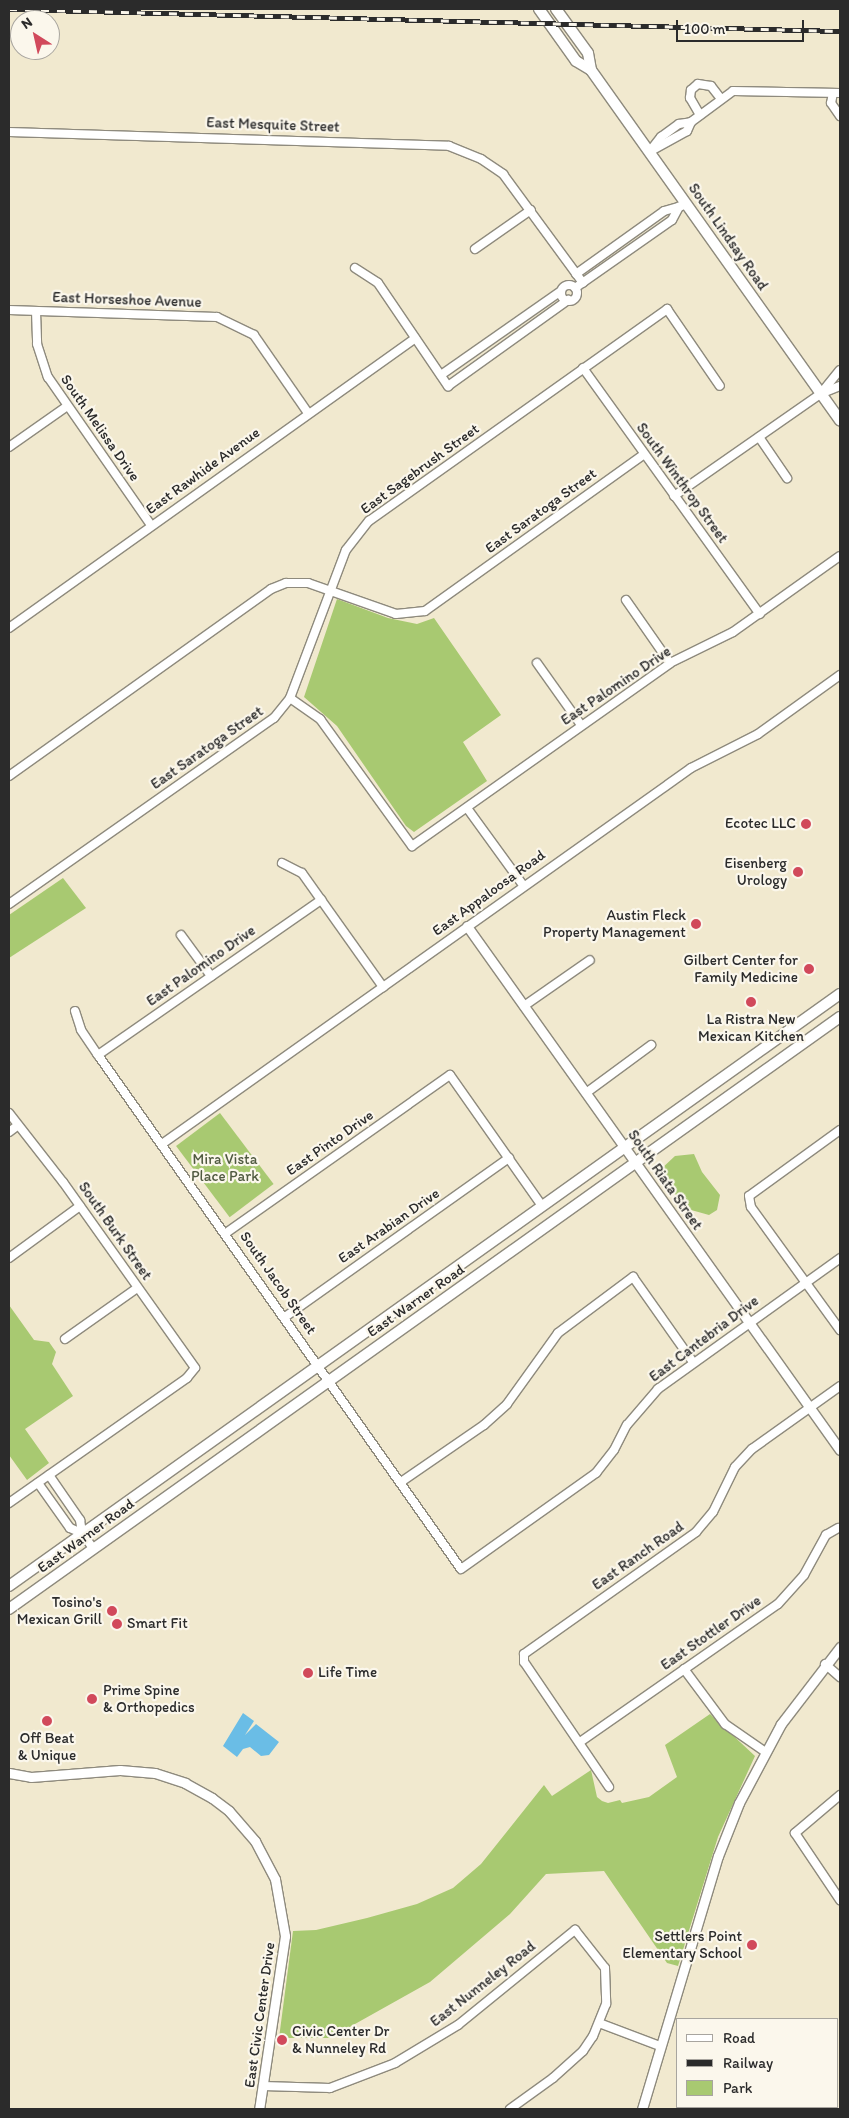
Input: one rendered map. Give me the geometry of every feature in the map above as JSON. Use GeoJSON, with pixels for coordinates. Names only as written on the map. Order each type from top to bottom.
{"type":"FeatureCollection","features":[{"type":"Feature","properties":{"kind":"main road","name":"South Lindsay Road"},"geometry":{"type":"LineString","coordinates":[[540,9],[576,61],[591,70],[649,152],[682,205],[840,421]]}},
{"type":"Feature","properties":{"kind":"main road","name":"South Lindsay Road"},"geometry":{"type":"LineString","coordinates":[[556,9],[588,53],[591,70]]}},
{"type":"Feature","properties":{"kind":"main road","name":"East Warner Road"},"geometry":{"type":"LineString","coordinates":[[9,1586],[840,994]]}},
{"type":"Feature","properties":{"kind":"main road","name":"East Warner Road"},"geometry":{"type":"LineString","coordinates":[[9,1609],[840,1017]]}},
{"type":"Feature","properties":{"kind":"street"},"geometry":{"type":"LineString","coordinates":[[700,115],[690,98],[691,90],[698,84],[711,86],[721,100]]}},
{"type":"Feature","properties":{"kind":"street"},"geometry":{"type":"LineString","coordinates":[[649,152],[673,128],[691,122],[733,91],[837,93],[831,103],[840,116]]}},
{"type":"Feature","properties":{"kind":"street","name":"East Mesquite Street"},"geometry":{"type":"LineString","coordinates":[[9,132],[449,146],[481,159],[503,174],[520,194],[583,283]]}},
{"type":"Feature","properties":{"kind":"street"},"geometry":{"type":"LineString","coordinates":[[576,274],[664,211],[682,205]]}},
{"type":"Feature","properties":{"kind":"street"},"geometry":{"type":"LineString","coordinates":[[575,288],[672,220],[682,205]]}},
{"type":"Feature","properties":{"kind":"street"},"geometry":{"type":"LineString","coordinates":[[475,249],[531,210]]}},
{"type":"Feature","properties":{"kind":"street"},"geometry":{"type":"LineString","coordinates":[[355,268],[378,283],[448,386],[568,300],[575,298],[575,288]]}},
{"type":"Feature","properties":{"kind":"street"},"geometry":{"type":"LineString","coordinates":[[441,375],[569,285],[575,288]]}},
{"type":"Feature","properties":{"kind":"street"},"geometry":{"type":"LineString","coordinates":[[561,291],[568,300]]}},
{"type":"Feature","properties":{"kind":"street","name":"East Sagebrush Street"},"geometry":{"type":"LineString","coordinates":[[331,589],[346,550],[369,521],[667,309],[720,386]]}},
{"type":"Feature","properties":{"kind":"street","name":"East Horseshoe Avenue"},"geometry":{"type":"LineString","coordinates":[[9,310],[217,317],[241,327],[254,335],[308,412]]}},
{"type":"Feature","properties":{"kind":"street","name":"South Melissa Drive"},"geometry":{"type":"LineString","coordinates":[[36,311],[37,344],[48,377],[66,407],[152,525]]}},
{"type":"Feature","properties":{"kind":"street"},"geometry":{"type":"LineString","coordinates":[[522,318],[530,329]]}},
{"type":"Feature","properties":{"kind":"street"},"geometry":{"type":"LineString","coordinates":[[499,334],[507,345]]}},
{"type":"Feature","properties":{"kind":"street","name":"East Rawhide Avenue"},"geometry":{"type":"LineString","coordinates":[[9,628],[308,412],[415,338]]}},
{"type":"Feature","properties":{"kind":"street","name":"South Winthrop Street"},"geometry":{"type":"LineString","coordinates":[[583,368],[760,614]]}},
{"type":"Feature","properties":{"kind":"street"},"geometry":{"type":"LineString","coordinates":[[820,394],[840,370]]}},
{"type":"Feature","properties":{"kind":"street"},"geometry":{"type":"LineString","coordinates":[[674,496],[820,394],[840,386]]}},
{"type":"Feature","properties":{"kind":"street"},"geometry":{"type":"LineString","coordinates":[[9,447],[66,407]]}},
{"type":"Feature","properties":{"kind":"street"},"geometry":{"type":"LineString","coordinates":[[759,437],[787,478]]}},
{"type":"Feature","properties":{"kind":"street","name":"East Saratoga Street"},"geometry":{"type":"LineString","coordinates":[[9,904],[274,718],[290,698],[331,589],[396,614],[425,611],[644,454]]}},
{"type":"Feature","properties":{"kind":"street","name":"East Palomino Drive"},"geometry":{"type":"LineString","coordinates":[[290,698],[310,710],[330,730],[412,846],[670,664],[733,632],[840,556]]}},
{"type":"Feature","properties":{"kind":"street"},"geometry":{"type":"LineString","coordinates":[[9,776],[271,589],[286,583],[308,583],[331,589]]}},
{"type":"Feature","properties":{"kind":"street"},"geometry":{"type":"LineString","coordinates":[[626,600],[670,664]]}},
{"type":"Feature","properties":{"kind":"street"},"geometry":{"type":"LineString","coordinates":[[537,663],[581,725]]}},
{"type":"Feature","properties":{"kind":"street","name":"East Appaloosa Road"},"geometry":{"type":"LineString","coordinates":[[162,1144],[523,885],[691,768],[758,734],[840,675]]}},
{"type":"Feature","properties":{"kind":"street"},"geometry":{"type":"LineString","coordinates":[[467,808],[523,885]]}},
{"type":"Feature","properties":{"kind":"street"},"geometry":{"type":"LineString","coordinates":[[282,863],[302,873],[383,987]]}},
{"type":"Feature","properties":{"kind":"street","name":"East Palomino Drive"},"geometry":{"type":"LineString","coordinates":[[98,1055],[321,900]]}},
{"type":"Feature","properties":{"kind":"street","name":"South Riata Street"},"geometry":{"type":"LineString","coordinates":[[467,926],[840,1450]]}},
{"type":"Feature","properties":{"kind":"street"},"geometry":{"type":"LineString","coordinates":[[181,935],[211,976]]}},
{"type":"Feature","properties":{"kind":"street"},"geometry":{"type":"LineString","coordinates":[[524,1006],[590,960]]}},
{"type":"Feature","properties":{"kind":"street","name":"South Jacob Street"},"geometry":{"type":"LineString","coordinates":[[75,1011],[81,1030],[98,1055],[226,1233],[461,1569]]}},
{"type":"Feature","properties":{"kind":"street"},"geometry":{"type":"LineString","coordinates":[[586,1093],[651,1045]]}},
{"type":"Feature","properties":{"kind":"street","name":"East Pinto Drive"},"geometry":{"type":"LineString","coordinates":[[226,1233],[450,1075],[509,1158]]}},
{"type":"Feature","properties":{"kind":"street","name":"South Burk Street"},"geometry":{"type":"LineString","coordinates":[[9,1113],[17,1126],[80,1206],[195,1368],[187,1378],[49,1475]]}},
{"type":"Feature","properties":{"kind":"street"},"geometry":{"type":"LineString","coordinates":[[9,1132],[17,1126]]}},
{"type":"Feature","properties":{"kind":"street"},"geometry":{"type":"LineString","coordinates":[[840,1130],[749,1196],[751,1207],[840,1330]]}},
{"type":"Feature","properties":{"kind":"street"},"geometry":{"type":"LineString","coordinates":[[509,1158],[542,1206]]}},
{"type":"Feature","properties":{"kind":"street","name":"East Arabian Drive"},"geometry":{"type":"LineString","coordinates":[[285,1317],[509,1158]]}},
{"type":"Feature","properties":{"kind":"street"},"geometry":{"type":"LineString","coordinates":[[9,1258],[80,1206]]}},
{"type":"Feature","properties":{"kind":"street","name":"East Cantebria Drive"},"geometry":{"type":"LineString","coordinates":[[461,1569],[596,1473],[614,1450],[627,1425],[658,1389],[840,1258]]}},
{"type":"Feature","properties":{"kind":"street"},"geometry":{"type":"LineString","coordinates":[[401,1482],[484,1425],[506,1404],[558,1333],[633,1277],[693,1362]]}},
{"type":"Feature","properties":{"kind":"street"},"geometry":{"type":"LineString","coordinates":[[65,1339],[137,1288]]}},
{"type":"Feature","properties":{"kind":"street","name":"East Ranch Road"},"geometry":{"type":"LineString","coordinates":[[580,1742],[524,1662],[524,1654],[696,1532],[713,1512],[735,1467],[752,1449],[840,1386]]}},
{"type":"Feature","properties":{"kind":"street"},"geometry":{"type":"LineString","coordinates":[[9,1504],[49,1475],[80,1520],[82,1533],[93,1548]]}},
{"type":"Feature","properties":{"kind":"street"},"geometry":{"type":"LineString","coordinates":[[38,1483],[70,1528],[82,1533]]}},
{"type":"Feature","properties":{"kind":"street","name":"East Stottler Drive"},"geometry":{"type":"LineString","coordinates":[[580,1742],[778,1604],[804,1575],[826,1535],[838,1528]]}},
{"type":"Feature","properties":{"kind":"street"},"geometry":{"type":"LineString","coordinates":[[642,2109],[725,1837],[764,1752],[825,1664],[840,1647]]}},
{"type":"Feature","properties":{"kind":"street"},"geometry":{"type":"LineString","coordinates":[[825,1664],[840,1677]]}},
{"type":"Feature","properties":{"kind":"street"},"geometry":{"type":"LineString","coordinates":[[684,1669],[726,1724],[764,1752]]}},
{"type":"Feature","properties":{"kind":"street"},"geometry":{"type":"LineString","coordinates":[[580,1742],[609,1787]]}},
{"type":"Feature","properties":{"kind":"street","name":"East Civic Center Drive"},"geometry":{"type":"LineString","coordinates":[[9,1773],[31,1777],[111,1770],[155,1773],[198,1790],[244,1826],[276,1879],[285,1925],[284,1958],[259,2109]]}},
{"type":"Feature","properties":{"kind":"street"},"geometry":{"type":"LineString","coordinates":[[840,1795],[795,1833],[840,1900]]}},
{"type":"Feature","properties":{"kind":"street","name":"East Nunneley Road"},"geometry":{"type":"LineString","coordinates":[[263,2086],[330,2088],[395,2063],[458,2025],[575,1930],[605,1968],[606,2004],[599,2023]]}},
{"type":"Feature","properties":{"kind":"street"},"geometry":{"type":"LineString","coordinates":[[510,2109],[553,2078],[583,2050],[599,2023],[660,2046]]}},
{"type":"Feature","properties":{"kind":"green space"},"geometry":{"type":"Polygon","coordinates":[[[337,599],[388,618],[417,624],[434,618],[501,715],[463,742],[487,781],[414,832],[406,826],[337,726],[304,697],[337,599]]]}},
{"type":"Feature","properties":{"kind":"green space"},"geometry":{"type":"Polygon","coordinates":[[[63,878],[86,908],[9,958],[9,915],[63,878]]]}},
{"type":"Feature","properties":{"kind":"green space","name":"Mira Vista Place Park"},"geometry":{"type":"Polygon","coordinates":[[[220,1113],[274,1184],[230,1217],[176,1146],[220,1113]]]}},
{"type":"Feature","properties":{"kind":"green space"},"geometry":{"type":"Polygon","coordinates":[[[694,1154],[702,1172],[720,1195],[717,1210],[709,1215],[684,1208],[660,1170],[675,1156],[694,1154]]]}},
{"type":"Feature","properties":{"kind":"green space"},"geometry":{"type":"Polygon","coordinates":[[[9,1305],[34,1340],[49,1342],[56,1352],[52,1364],[73,1396],[25,1429],[49,1463],[27,1480],[9,1455],[9,1305]]]}},
{"type":"Feature","properties":{"kind":"green space"},"geometry":{"type":"Polygon","coordinates":[[[710,1714],[755,1756],[718,1837],[678,1966],[667,1963],[604,1871],[546,1874],[510,1914],[430,1982],[330,2038],[279,2038],[293,1931],[316,1930],[367,1918],[417,1904],[453,1888],[481,1864],[544,1785],[552,1796],[591,1770],[597,1797],[602,1801],[608,1803],[620,1800],[622,1803],[649,1797],[677,1777],[665,1745],[710,1714]]]}},
{"type":"Feature","properties":{"kind":"water"},"geometry":{"type":"Polygon","coordinates":[[[243,1713],[254,1721],[245,1735],[256,1724],[279,1742],[269,1755],[261,1756],[250,1747],[243,1749],[237,1757],[223,1746],[243,1713]]]}},
{"type":"Feature","properties":{"kind":"railway"},"geometry":{"type":"LineString","coordinates":[[9,9],[840,31]]}},
{"type":"Feature","properties":{"kind":"place","name":"Ecotec LLC"},"geometry":{"type":"Point","coordinates":[806,824]}},
{"type":"Feature","properties":{"kind":"place","name":"Eisenberg Urology"},"geometry":{"type":"Point","coordinates":[798,872]}},
{"type":"Feature","properties":{"kind":"place","name":"Austin Fleck Property Management"},"geometry":{"type":"Point","coordinates":[696,924]}},
{"type":"Feature","properties":{"kind":"place","name":"Gilbert Center for Family Medicine"},"geometry":{"type":"Point","coordinates":[809,969]}},
{"type":"Feature","properties":{"kind":"place","name":"La Ristra New Mexican Kitchen"},"geometry":{"type":"Point","coordinates":[751,1002]}},
{"type":"Feature","properties":{"kind":"place","name":"Tosino's Mexican Grill"},"geometry":{"type":"Point","coordinates":[112,1611]}},
{"type":"Feature","properties":{"kind":"place","name":"Smart Fit"},"geometry":{"type":"Point","coordinates":[117,1624]}},
{"type":"Feature","properties":{"kind":"place","name":"Life Time"},"geometry":{"type":"Point","coordinates":[308,1673]}},
{"type":"Feature","properties":{"kind":"place","name":"Prime Spine & Orthopedics"},"geometry":{"type":"Point","coordinates":[92,1699]}},
{"type":"Feature","properties":{"kind":"place","name":"Off Beat & Unique"},"geometry":{"type":"Point","coordinates":[47,1721]}},
{"type":"Feature","properties":{"kind":"place","name":"Settlers Point Elementary School"},"geometry":{"type":"Point","coordinates":[752,1945]}},
{"type":"Feature","properties":{"kind":"place","name":"Civic Center Dr & Nunneley Rd"},"geometry":{"type":"Point","coordinates":[282,2040]}}]}
